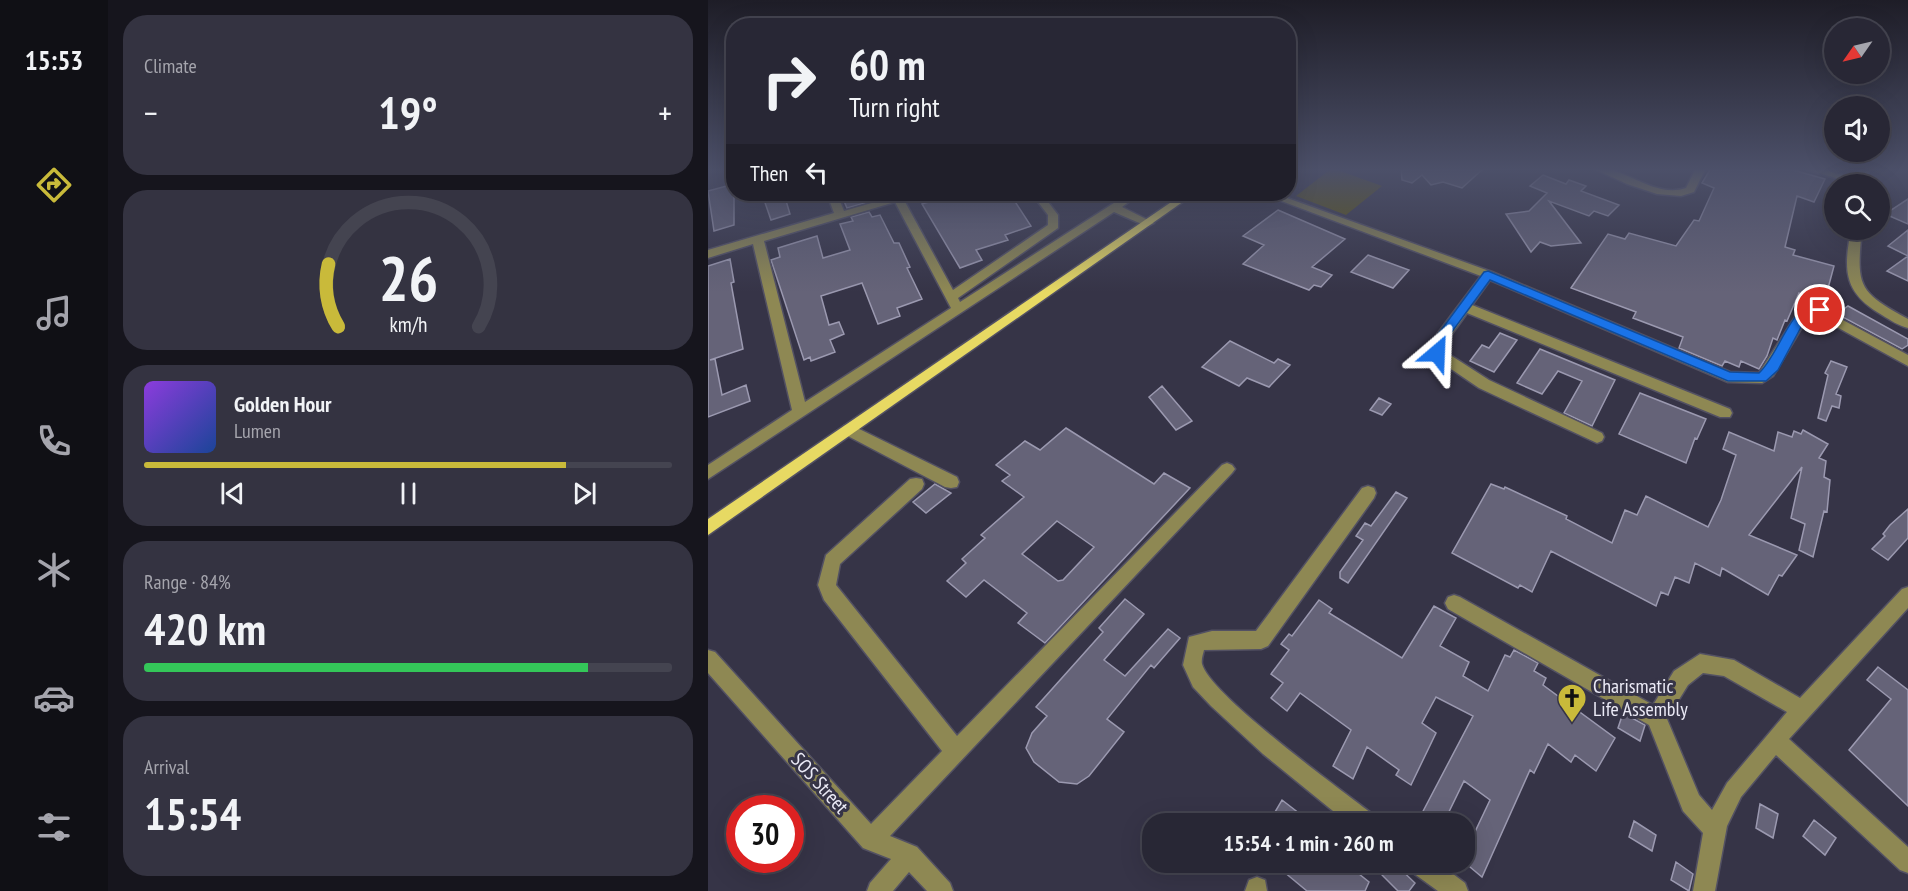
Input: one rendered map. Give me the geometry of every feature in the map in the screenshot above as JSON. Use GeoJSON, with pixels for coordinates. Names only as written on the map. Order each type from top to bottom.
{"type":"FeatureCollection","features":[{"type":"Feature","properties":{"kind":"main road"},"geometry":{"type":"LineString","coordinates":[[708,528],[1167,210]]}},
{"type":"Feature","properties":{"kind":"street"},"geometry":{"type":"LineString","coordinates":[[838,210],[840,215]]}},
{"type":"Feature","properties":{"kind":"street"},"geometry":{"type":"LineString","coordinates":[[708,254],[858,210]]}},
{"type":"Feature","properties":{"kind":"street"},"geometry":{"type":"LineString","coordinates":[[904,210],[954,303]]}},
{"type":"Feature","properties":{"kind":"street"},"geometry":{"type":"LineString","coordinates":[[708,473],[800,412],[954,303],[1054,226],[1053,215],[1049,210]]}},
{"type":"Feature","properties":{"kind":"street"},"geometry":{"type":"LineString","coordinates":[[954,303],[1109,210]]}},
{"type":"Feature","properties":{"kind":"street"},"geometry":{"type":"LineString","coordinates":[[1119,210],[1148,223]]}},
{"type":"Feature","properties":{"kind":"street"},"geometry":{"type":"LineString","coordinates":[[1310,210],[1488,275],[1728,377],[1762,378],[1768,373],[1803,314],[1813,308],[1908,361]]}},
{"type":"Feature","properties":{"kind":"street"},"geometry":{"type":"LineString","coordinates":[[758,240],[800,412]]}},
{"type":"Feature","properties":{"kind":"street"},"geometry":{"type":"LineString","coordinates":[[1855,240],[1851,270],[1859,291],[1872,305],[1908,324]]}},
{"type":"Feature","properties":{"kind":"street"},"geometry":{"type":"LineString","coordinates":[[1488,275],[1437,344],[1437,353],[1484,384],[1597,437]]}},
{"type":"Feature","properties":{"kind":"street"},"geometry":{"type":"LineString","coordinates":[[1465,307],[1725,413]]}},
{"type":"Feature","properties":{"kind":"street"},"geometry":{"type":"LineString","coordinates":[[849,430],[951,482]]}},
{"type":"Feature","properties":{"kind":"street"},"geometry":{"type":"LineString","coordinates":[[871,840],[1227,469]]}},
{"type":"Feature","properties":{"kind":"street"},"geometry":{"type":"LineString","coordinates":[[916,484],[832,560],[827,585],[830,594],[956,752]]}},
{"type":"Feature","properties":{"kind":"street"},"geometry":{"type":"LineString","coordinates":[[1353,813],[1286,760],[1201,684],[1192,665],[1196,643],[1210,639],[1241,642],[1261,640],[1368,493]]}},
{"type":"Feature","properties":{"kind":"street"},"geometry":{"type":"LineString","coordinates":[[1704,891],[1714,829],[1734,790],[1802,710],[1908,595]]}},
{"type":"Feature","properties":{"kind":"street"},"geometry":{"type":"LineString","coordinates":[[1454,603],[1656,717],[1691,803],[1714,829]]}},
{"type":"Feature","properties":{"kind":"street","name":"SOS Street"},"geometry":{"type":"LineString","coordinates":[[708,659],[871,840],[909,855],[942,891]]}},
{"type":"Feature","properties":{"kind":"street"},"geometry":{"type":"LineString","coordinates":[[1656,717],[1681,678],[1701,663],[1727,667],[1802,710]]}},
{"type":"Feature","properties":{"kind":"street"},"geometry":{"type":"LineString","coordinates":[[1776,740],[1908,861]]}},
{"type":"Feature","properties":{"kind":"street"},"geometry":{"type":"LineString","coordinates":[[878,891],[909,855]]}},
{"type":"Feature","properties":{"kind":"street"},"geometry":{"type":"LineString","coordinates":[[1432,873],[1457,891]]}},
{"type":"Feature","properties":{"kind":"shaded area"},"geometry":{"type":"Polygon","coordinates":[[[1332,210],[1353,210],[1346,215],[1332,210]]]}},
{"type":"Feature","properties":{"kind":"building"},"geometry":{"type":"Polygon","coordinates":[[[711,210],[734,210],[734,225],[714,231],[711,210]]]}},
{"type":"Feature","properties":{"kind":"building"},"geometry":{"type":"Polygon","coordinates":[[[767,210],[789,210],[790,214],[771,220],[767,210]]]}},
{"type":"Feature","properties":{"kind":"building"},"geometry":{"type":"Polygon","coordinates":[[[925,210],[1020,210],[1031,226],[1005,235],[1008,240],[976,250],[982,260],[960,268],[925,210]]]}},
{"type":"Feature","properties":{"kind":"building"},"geometry":{"type":"Polygon","coordinates":[[[1278,210],[1345,239],[1312,267],[1332,275],[1321,287],[1314,285],[1309,290],[1243,264],[1264,245],[1243,236],[1278,210]]]}},
{"type":"Feature","properties":{"kind":"building"},"geometry":{"type":"Polygon","coordinates":[[[1556,210],[1581,243],[1551,246],[1540,242],[1531,252],[1506,214],[1556,210]]]}},
{"type":"Feature","properties":{"kind":"building"},"geometry":{"type":"Polygon","coordinates":[[[1572,210],[1614,210],[1608,216],[1594,211],[1589,216],[1572,210]]]}},
{"type":"Feature","properties":{"kind":"building"},"geometry":{"type":"Polygon","coordinates":[[[1704,210],[1794,210],[1785,247],[1795,250],[1793,255],[1834,266],[1827,292],[1818,300],[1799,293],[1777,340],[1773,338],[1767,356],[1759,369],[1741,361],[1739,367],[1725,361],[1722,366],[1679,348],[1683,337],[1633,318],[1636,312],[1571,288],[1608,234],[1625,239],[1629,233],[1676,246],[1694,220],[1699,221],[1704,210]]]}},
{"type":"Feature","properties":{"kind":"building"},"geometry":{"type":"Polygon","coordinates":[[[1908,210],[1908,224],[1890,216],[1890,211],[1908,210]]]}},
{"type":"Feature","properties":{"kind":"building"},"geometry":{"type":"Polygon","coordinates":[[[869,212],[872,217],[880,215],[894,243],[899,243],[910,267],[907,268],[922,299],[897,308],[900,316],[878,324],[862,283],[821,296],[829,325],[839,322],[844,334],[830,340],[835,352],[811,361],[810,357],[804,360],[771,260],[780,257],[778,248],[817,236],[823,258],[850,250],[840,224],[853,221],[851,217],[869,212]]]}},
{"type":"Feature","properties":{"kind":"building"},"geometry":{"type":"Polygon","coordinates":[[[1908,230],[1908,256],[1888,246],[1908,230]]]}},
{"type":"Feature","properties":{"kind":"building"},"geometry":{"type":"Polygon","coordinates":[[[1368,255],[1409,270],[1393,288],[1351,272],[1368,255]]]}},
{"type":"Feature","properties":{"kind":"building"},"geometry":{"type":"Polygon","coordinates":[[[1908,256],[1908,281],[1887,271],[1908,256]]]}},
{"type":"Feature","properties":{"kind":"building"},"geometry":{"type":"Polygon","coordinates":[[[730,259],[734,282],[731,283],[743,349],[710,360],[715,359],[722,395],[746,385],[750,401],[708,417],[708,266],[730,259]]]}},
{"type":"Feature","properties":{"kind":"building"},"geometry":{"type":"Polygon","coordinates":[[[1848,306],[1908,339],[1908,345],[1902,349],[1837,314],[1848,306]]]}},
{"type":"Feature","properties":{"kind":"building"},"geometry":{"type":"Polygon","coordinates":[[[1500,333],[1517,340],[1494,372],[1470,361],[1482,345],[1489,348],[1500,333]]]}},
{"type":"Feature","properties":{"kind":"building"},"geometry":{"type":"Polygon","coordinates":[[[1230,341],[1274,363],[1278,359],[1290,365],[1269,387],[1247,378],[1239,386],[1202,367],[1230,341]]]}},
{"type":"Feature","properties":{"kind":"building"},"geometry":{"type":"Polygon","coordinates":[[[1540,349],[1615,380],[1592,426],[1564,413],[1582,381],[1558,371],[1542,394],[1517,383],[1540,349]]]}},
{"type":"Feature","properties":{"kind":"building"},"geometry":{"type":"Polygon","coordinates":[[[1831,361],[1847,367],[1836,394],[1841,396],[1839,408],[1832,406],[1826,421],[1818,418],[1828,375],[1825,373],[1831,361]]]}},
{"type":"Feature","properties":{"kind":"building"},"geometry":{"type":"Polygon","coordinates":[[[1162,386],[1192,421],[1176,430],[1149,397],[1162,386]]]}},
{"type":"Feature","properties":{"kind":"building"},"geometry":{"type":"Polygon","coordinates":[[[1640,393],[1706,419],[1697,439],[1695,438],[1686,463],[1619,434],[1640,393]]]}},
{"type":"Feature","properties":{"kind":"building"},"geometry":{"type":"Polygon","coordinates":[[[1379,398],[1391,404],[1382,415],[1370,410],[1379,398]]]}},
{"type":"Feature","properties":{"kind":"building"},"geometry":{"type":"Polygon","coordinates":[[[1066,428],[1154,484],[1164,473],[1190,488],[1045,643],[1018,623],[1027,613],[984,580],[966,597],[947,581],[966,563],[962,559],[985,538],[981,535],[1024,497],[1002,481],[1010,475],[996,465],[1025,441],[1040,450],[1066,428]],[[1057,521],[1022,554],[1058,581],[1063,580],[1094,547],[1057,521]]]}},
{"type":"Feature","properties":{"kind":"building"},"geometry":{"type":"Polygon","coordinates":[[[1803,430],[1828,444],[1819,458],[1826,461],[1824,477],[1830,480],[1827,512],[1824,511],[1813,557],[1799,550],[1805,524],[1791,518],[1802,467],[1749,535],[1797,555],[1782,576],[1779,575],[1768,595],[1722,568],[1720,576],[1695,563],[1689,583],[1675,577],[1668,595],[1661,592],[1656,606],[1551,551],[1532,592],[1520,585],[1518,588],[1452,553],[1491,484],[1504,489],[1505,487],[1567,516],[1566,519],[1612,543],[1625,510],[1637,515],[1646,496],[1708,527],[1721,500],[1736,455],[1723,449],[1729,432],[1774,451],[1778,432],[1792,437],[1794,431],[1801,434],[1803,430]]]}},
{"type":"Feature","properties":{"kind":"building"},"geometry":{"type":"Polygon","coordinates":[[[935,484],[951,493],[926,513],[913,502],[935,484]]]}},
{"type":"Feature","properties":{"kind":"building"},"geometry":{"type":"Polygon","coordinates":[[[1396,492],[1407,498],[1348,583],[1340,578],[1340,572],[1363,540],[1356,536],[1365,523],[1371,526],[1396,492]]]}},
{"type":"Feature","properties":{"kind":"building"},"geometry":{"type":"Polygon","coordinates":[[[1908,509],[1908,538],[1888,560],[1872,549],[1885,536],[1883,534],[1890,525],[1908,509]]]}},
{"type":"Feature","properties":{"kind":"building"},"geometry":{"type":"Polygon","coordinates":[[[1125,599],[1144,614],[1104,660],[1125,676],[1168,629],[1180,638],[1154,668],[1151,665],[1107,719],[1124,732],[1089,776],[1077,784],[1059,782],[1034,762],[1026,748],[1032,733],[1047,716],[1036,707],[1103,632],[1099,628],[1125,599]]]}},
{"type":"Feature","properties":{"kind":"building"},"geometry":{"type":"Polygon","coordinates":[[[1319,600],[1332,609],[1329,613],[1402,658],[1434,606],[1456,618],[1440,646],[1469,662],[1463,676],[1488,691],[1505,655],[1510,657],[1514,650],[1538,663],[1534,671],[1546,678],[1543,685],[1615,738],[1596,771],[1575,755],[1571,762],[1548,744],[1534,773],[1530,770],[1482,877],[1475,871],[1475,832],[1490,800],[1464,781],[1448,813],[1422,813],[1473,716],[1436,697],[1422,723],[1436,733],[1411,785],[1396,775],[1399,770],[1367,747],[1353,779],[1333,766],[1351,730],[1300,693],[1287,711],[1271,698],[1283,683],[1271,674],[1289,650],[1281,644],[1289,634],[1292,636],[1319,600]]]}},
{"type":"Feature","properties":{"kind":"building"},"geometry":{"type":"Polygon","coordinates":[[[1878,667],[1908,690],[1908,806],[1849,750],[1891,699],[1867,680],[1878,667]]]}},
{"type":"Feature","properties":{"kind":"building"},"geometry":{"type":"Polygon","coordinates":[[[1623,713],[1645,725],[1640,741],[1618,728],[1623,713]]]}},
{"type":"Feature","properties":{"kind":"building"},"geometry":{"type":"Polygon","coordinates":[[[1282,800],[1299,813],[1274,813],[1282,800]]]}},
{"type":"Feature","properties":{"kind":"building"},"geometry":{"type":"Polygon","coordinates":[[[1760,804],[1778,814],[1773,838],[1756,828],[1760,804]]]}},
{"type":"Feature","properties":{"kind":"building"},"geometry":{"type":"Polygon","coordinates":[[[1814,820],[1836,838],[1825,855],[1803,836],[1814,820]]]}},
{"type":"Feature","properties":{"kind":"building"},"geometry":{"type":"Polygon","coordinates":[[[1634,821],[1656,835],[1652,851],[1629,837],[1634,821]]]}},
{"type":"Feature","properties":{"kind":"building"},"geometry":{"type":"Polygon","coordinates":[[[1676,862],[1693,874],[1689,891],[1671,880],[1676,862]]]}},
{"type":"Feature","properties":{"kind":"building"},"geometry":{"type":"Polygon","coordinates":[[[1285,873],[1358,873],[1369,882],[1365,891],[1307,891],[1285,873]]]}},
{"type":"Feature","properties":{"kind":"building"},"geometry":{"type":"Polygon","coordinates":[[[1380,873],[1405,873],[1415,883],[1409,891],[1398,891],[1380,873]]]}},
{"type":"Feature","properties":{"kind":"place","name":"Charismatic Life Assembly"},"geometry":{"type":"Point","coordinates":[1572,724]}},
{"type":"Feature","properties":{"kind":"route"},"geometry":{"type":"LineString","coordinates":[[1437,353],[1437,344],[1488,275],[1728,377],[1762,378],[1774,367],[1803,314],[1813,308],[1820,310]]}}]}
